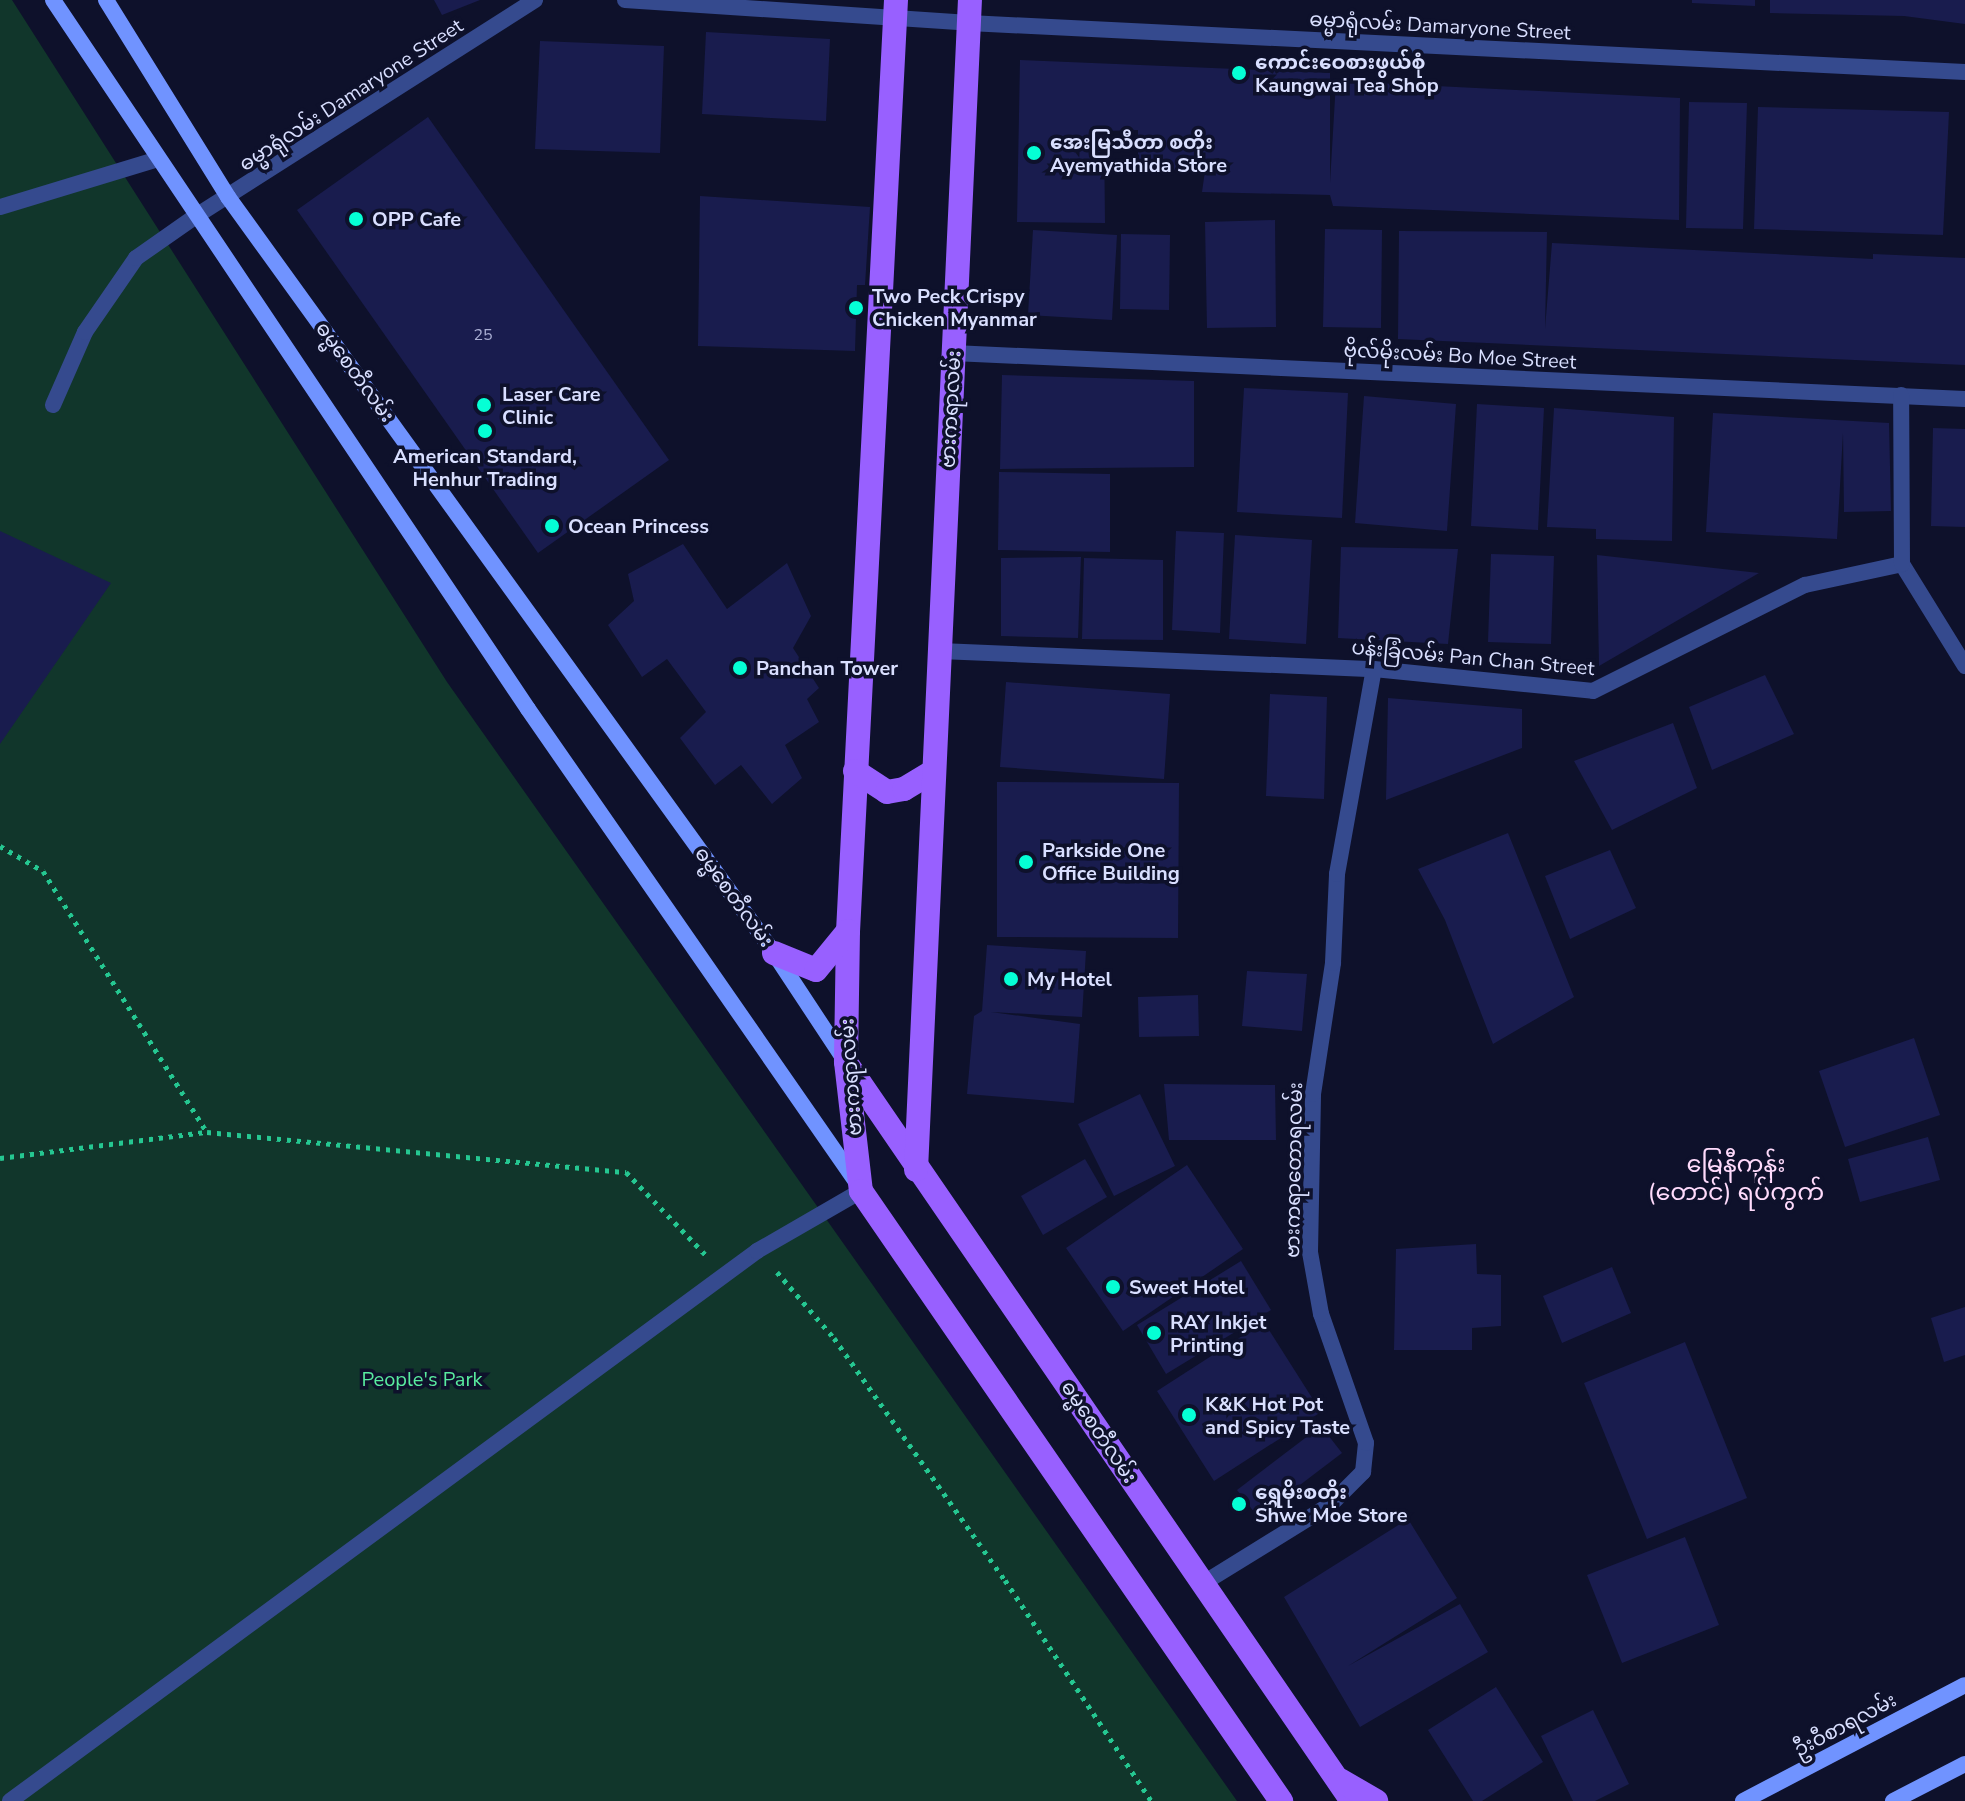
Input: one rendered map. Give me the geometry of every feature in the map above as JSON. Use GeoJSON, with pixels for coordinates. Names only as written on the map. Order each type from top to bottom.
{"type":"FeatureCollection","features":[{"type":"Feature","properties":{"kind":"main road"},"geometry":{"type":"LineString","coordinates":[[53,0],[196,216],[1281,1801]]}},
{"type":"Feature","properties":{"kind":"main road","name":"ဓမ္မစေတီလမ်း"},"geometry":{"type":"LineString","coordinates":[[106,0],[228,197],[774,953],[916,1170],[1352,1801]]}},
{"type":"Feature","properties":{"kind":"main road","name":"ဗားကရာလမ်း"},"geometry":{"type":"LineString","coordinates":[[861,1191],[846,1062],[848,931],[896,9]]}},
{"type":"Feature","properties":{"kind":"main road","name":"ဗားကရာလမ်း"},"geometry":{"type":"LineString","coordinates":[[916,1170],[970,12]]}},
{"type":"Feature","properties":{"kind":"main road"},"geometry":{"type":"LineString","coordinates":[[855,771],[887,792],[904,789],[934,771]]}},
{"type":"Feature","properties":{"kind":"main road"},"geometry":{"type":"LineString","coordinates":[[774,953],[816,970],[848,931]]}},
{"type":"Feature","properties":{"kind":"main road","name":"ဦးဝီစာရလမ်း"},"geometry":{"type":"LineString","coordinates":[[1743,1801],[1965,1685]]}},
{"type":"Feature","properties":{"kind":"main road"},"geometry":{"type":"LineString","coordinates":[[1893,1801],[1965,1764]]}},
{"type":"Feature","properties":{"kind":"main road"},"geometry":{"type":"LineString","coordinates":[[1333,1776],[1376,1801]]}},
{"type":"Feature","properties":{"kind":"street","name":"ဓမ္မာရုံလမ်း Damaryone Street"},"geometry":{"type":"LineString","coordinates":[[53,405],[85,332],[136,258],[196,216],[535,0]]}},
{"type":"Feature","properties":{"kind":"street","name":"ဓမ္မာရုံလမ်း Damaryone Street"},"geometry":{"type":"LineString","coordinates":[[625,0],[970,12],[1965,72]]}},
{"type":"Feature","properties":{"kind":"street"},"geometry":{"type":"LineString","coordinates":[[0,207],[158,159]]}},
{"type":"Feature","properties":{"kind":"street","name":"ဗိုလ်မိုးလမ်း Bo Moe Street"},"geometry":{"type":"LineString","coordinates":[[953,353],[1965,399]]}},
{"type":"Feature","properties":{"kind":"street"},"geometry":{"type":"LineString","coordinates":[[1901,395],[1902,564],[1965,666]]}},
{"type":"Feature","properties":{"kind":"street","name":"ပန်းခြံလမ်း Pan Chan Street"},"geometry":{"type":"LineString","coordinates":[[940,651],[1374,669],[1593,691],[1805,585],[1902,564]]}},
{"type":"Feature","properties":{"kind":"street","name":"ဗားကရာတောရလမ်း"},"geometry":{"type":"LineString","coordinates":[[1202,1584],[1330,1505],[1363,1472],[1366,1443],[1321,1314],[1310,1236],[1313,1094],[1333,963],[1337,874],[1374,669]]}},
{"type":"Feature","properties":{"kind":"street"},"geometry":{"type":"LineString","coordinates":[[10,1801],[757,1251],[861,1191]]}},
{"type":"Feature","properties":{"kind":"path"},"geometry":{"type":"LineString","coordinates":[[0,846],[43,871],[207,1132]]}},
{"type":"Feature","properties":{"kind":"path"},"geometry":{"type":"LineString","coordinates":[[0,1158],[207,1132],[626,1172],[724,1275]]}},
{"type":"Feature","properties":{"kind":"path"},"geometry":{"type":"LineString","coordinates":[[757,1251],[834,1338],[1151,1801]]}},
{"type":"Feature","properties":{"kind":"green space","name":"People's Park"},"geometry":{"type":"Polygon","coordinates":[[[0,0],[12,0],[447,682],[1237,1801],[0,1801],[0,0]]]}},
{"type":"Feature","properties":{"kind":"building"},"geometry":{"type":"Polygon","coordinates":[[[434,0],[480,0],[442,15],[434,0]]]}},
{"type":"Feature","properties":{"kind":"building"},"geometry":{"type":"Polygon","coordinates":[[[1692,0],[1755,0],[1755,6],[1692,3],[1692,0]]]}},
{"type":"Feature","properties":{"kind":"building"},"geometry":{"type":"Polygon","coordinates":[[[1770,0],[1965,0],[1965,24],[1904,16],[1770,13],[1770,0]]]}},
{"type":"Feature","properties":{"kind":"building"},"geometry":{"type":"Polygon","coordinates":[[[706,32],[830,39],[826,121],[702,114],[706,32]]]}},
{"type":"Feature","properties":{"kind":"building"},"geometry":{"type":"Polygon","coordinates":[[[540,41],[664,46],[660,153],[535,149],[540,41]]]}},
{"type":"Feature","properties":{"kind":"building"},"geometry":{"type":"Polygon","coordinates":[[[1020,60],[1330,73],[1330,183],[1336,81],[1680,98],[1679,220],[1333,206],[1330,195],[1202,192],[1205,171],[1138,170],[1138,130],[1104,131],[1105,223],[1017,222],[1020,60]]]}},
{"type":"Feature","properties":{"kind":"building"},"geometry":{"type":"Polygon","coordinates":[[[1689,102],[1747,103],[1743,229],[1686,228],[1689,102]]]}},
{"type":"Feature","properties":{"kind":"building"},"geometry":{"type":"Polygon","coordinates":[[[1758,107],[1949,112],[1943,235],[1754,229],[1758,107]]]}},
{"type":"Feature","properties":{"kind":"building"},"geometry":{"type":"Polygon","coordinates":[[[428,117],[669,460],[538,553],[297,210],[428,117]]]}},
{"type":"Feature","properties":{"kind":"building"},"geometry":{"type":"Polygon","coordinates":[[[700,196],[870,207],[865,285],[857,285],[855,351],[698,346],[700,196]]]}},
{"type":"Feature","properties":{"kind":"building"},"geometry":{"type":"Polygon","coordinates":[[[1275,220],[1276,327],[1207,328],[1205,222],[1275,220]]]}},
{"type":"Feature","properties":{"kind":"building"},"geometry":{"type":"Polygon","coordinates":[[[1325,229],[1382,230],[1381,328],[1323,327],[1325,229]]]}},
{"type":"Feature","properties":{"kind":"building"},"geometry":{"type":"Polygon","coordinates":[[[1033,230],[1117,235],[1112,320],[1028,315],[1033,230]]]}},
{"type":"Feature","properties":{"kind":"building"},"geometry":{"type":"Polygon","coordinates":[[[1399,231],[1547,232],[1545,329],[1552,243],[1873,259],[1873,254],[1965,258],[1965,365],[1398,339],[1399,231]]]}},
{"type":"Feature","properties":{"kind":"building"},"geometry":{"type":"Polygon","coordinates":[[[1121,234],[1170,235],[1169,310],[1120,309],[1121,234]]]}},
{"type":"Feature","properties":{"kind":"building"},"geometry":{"type":"Polygon","coordinates":[[[1002,375],[1194,381],[1194,467],[1000,469],[1002,375]]]}},
{"type":"Feature","properties":{"kind":"building"},"geometry":{"type":"Polygon","coordinates":[[[1244,388],[1348,393],[1342,518],[1237,512],[1244,388]]]}},
{"type":"Feature","properties":{"kind":"building"},"geometry":{"type":"Polygon","coordinates":[[[1364,396],[1456,404],[1447,531],[1355,523],[1364,396]]]}},
{"type":"Feature","properties":{"kind":"building"},"geometry":{"type":"Polygon","coordinates":[[[1477,404],[1544,408],[1538,530],[1471,526],[1477,404]]]}},
{"type":"Feature","properties":{"kind":"building"},"geometry":{"type":"Polygon","coordinates":[[[1554,408],[1674,417],[1672,541],[1596,539],[1596,529],[1547,527],[1554,408]]]}},
{"type":"Feature","properties":{"kind":"building"},"geometry":{"type":"Polygon","coordinates":[[[1713,413],[1889,423],[1891,511],[1844,512],[1843,433],[1837,539],[1706,532],[1713,413]]]}},
{"type":"Feature","properties":{"kind":"building"},"geometry":{"type":"Polygon","coordinates":[[[1933,428],[1965,429],[1965,527],[1931,526],[1933,428]]]}},
{"type":"Feature","properties":{"kind":"building"},"geometry":{"type":"Polygon","coordinates":[[[999,472],[1110,474],[1110,552],[998,550],[999,472]]]}},
{"type":"Feature","properties":{"kind":"building"},"geometry":{"type":"Polygon","coordinates":[[[0,531],[111,583],[0,744],[0,531]]]}},
{"type":"Feature","properties":{"kind":"building"},"geometry":{"type":"Polygon","coordinates":[[[1176,531],[1224,533],[1220,633],[1172,630],[1176,531]]]}},
{"type":"Feature","properties":{"kind":"building"},"geometry":{"type":"Polygon","coordinates":[[[1235,535],[1312,540],[1306,644],[1229,639],[1235,535]]]}},
{"type":"Feature","properties":{"kind":"building","name":"Panchan Tower"},"geometry":{"type":"Polygon","coordinates":[[[683,544],[727,609],[787,563],[811,616],[793,648],[819,688],[807,699],[819,722],[785,745],[802,778],[772,804],[741,765],[715,785],[680,738],[706,712],[667,659],[642,677],[608,625],[634,601],[628,574],[683,544]]]}},
{"type":"Feature","properties":{"kind":"building"},"geometry":{"type":"Polygon","coordinates":[[[1341,547],[1458,549],[1448,644],[1338,638],[1341,547]]]}},
{"type":"Feature","properties":{"kind":"building"},"geometry":{"type":"Polygon","coordinates":[[[1491,554],[1554,556],[1551,644],[1488,642],[1491,554]]]}},
{"type":"Feature","properties":{"kind":"building"},"geometry":{"type":"Polygon","coordinates":[[[1597,555],[1759,573],[1599,666],[1597,555]]]}},
{"type":"Feature","properties":{"kind":"building"},"geometry":{"type":"Polygon","coordinates":[[[1081,557],[1078,638],[1001,636],[1001,558],[1081,557]]]}},
{"type":"Feature","properties":{"kind":"building"},"geometry":{"type":"Polygon","coordinates":[[[1084,558],[1163,560],[1163,640],[1082,639],[1084,558]]]}},
{"type":"Feature","properties":{"kind":"building"},"geometry":{"type":"Polygon","coordinates":[[[1765,675],[1794,734],[1712,770],[1689,707],[1765,675]]]}},
{"type":"Feature","properties":{"kind":"building"},"geometry":{"type":"Polygon","coordinates":[[[1006,682],[1170,694],[1164,779],[1000,767],[1006,682]]]}},
{"type":"Feature","properties":{"kind":"building"},"geometry":{"type":"Polygon","coordinates":[[[1270,694],[1327,697],[1324,799],[1266,796],[1270,694]]]}},
{"type":"Feature","properties":{"kind":"building"},"geometry":{"type":"Polygon","coordinates":[[[1388,698],[1522,709],[1522,748],[1386,800],[1388,698]]]}},
{"type":"Feature","properties":{"kind":"building"},"geometry":{"type":"Polygon","coordinates":[[[1673,723],[1697,788],[1612,830],[1574,761],[1673,723]]]}},
{"type":"Feature","properties":{"kind":"building"},"geometry":{"type":"Polygon","coordinates":[[[997,782],[1179,783],[1178,938],[997,937],[997,782]]]}},
{"type":"Feature","properties":{"kind":"building"},"geometry":{"type":"Polygon","coordinates":[[[1508,833],[1574,997],[1493,1044],[1445,920],[1418,869],[1508,833]]]}},
{"type":"Feature","properties":{"kind":"building"},"geometry":{"type":"Polygon","coordinates":[[[1610,850],[1636,908],[1570,939],[1545,876],[1610,850]]]}},
{"type":"Feature","properties":{"kind":"building"},"geometry":{"type":"Polygon","coordinates":[[[987,945],[1086,951],[1082,1017],[991,1012],[1080,1024],[1074,1103],[967,1094],[974,1016],[982,1011],[987,945]]]}},
{"type":"Feature","properties":{"kind":"building"},"geometry":{"type":"Polygon","coordinates":[[[1247,971],[1307,974],[1302,1031],[1242,1026],[1247,971]]]}},
{"type":"Feature","properties":{"kind":"building"},"geometry":{"type":"Polygon","coordinates":[[[1198,995],[1199,1036],[1139,1037],[1138,997],[1198,995]]]}},
{"type":"Feature","properties":{"kind":"building"},"geometry":{"type":"Polygon","coordinates":[[[1914,1038],[1940,1115],[1845,1147],[1819,1071],[1914,1038]]]}},
{"type":"Feature","properties":{"kind":"building"},"geometry":{"type":"Polygon","coordinates":[[[1164,1084],[1275,1085],[1276,1140],[1169,1140],[1164,1084]]]}},
{"type":"Feature","properties":{"kind":"building"},"geometry":{"type":"Polygon","coordinates":[[[1140,1094],[1175,1166],[1114,1196],[1078,1124],[1140,1094]]]}},
{"type":"Feature","properties":{"kind":"building"},"geometry":{"type":"Polygon","coordinates":[[[1928,1137],[1940,1180],[1860,1202],[1848,1159],[1928,1137]]]}},
{"type":"Feature","properties":{"kind":"building"},"geometry":{"type":"Polygon","coordinates":[[[1085,1159],[1107,1197],[1043,1235],[1021,1196],[1085,1159]]]}},
{"type":"Feature","properties":{"kind":"building"},"geometry":{"type":"Polygon","coordinates":[[[1187,1165],[1243,1249],[1123,1331],[1066,1248],[1187,1165]]]}},
{"type":"Feature","properties":{"kind":"building"},"geometry":{"type":"Polygon","coordinates":[[[1476,1244],[1477,1274],[1501,1275],[1501,1326],[1472,1328],[1472,1350],[1394,1350],[1396,1249],[1476,1244]]]}},
{"type":"Feature","properties":{"kind":"building"},"geometry":{"type":"Polygon","coordinates":[[[1241,1261],[1271,1310],[1166,1374],[1137,1325],[1241,1261]]]}},
{"type":"Feature","properties":{"kind":"building"},"geometry":{"type":"Polygon","coordinates":[[[1612,1267],[1631,1313],[1562,1343],[1543,1296],[1612,1267]]]}},
{"type":"Feature","properties":{"kind":"building"},"geometry":{"type":"Polygon","coordinates":[[[1965,1307],[1965,1355],[1944,1362],[1931,1318],[1965,1307]]]}},
{"type":"Feature","properties":{"kind":"building"},"geometry":{"type":"Polygon","coordinates":[[[1264,1322],[1321,1412],[1214,1481],[1157,1391],[1264,1322]]]}},
{"type":"Feature","properties":{"kind":"building"},"geometry":{"type":"Polygon","coordinates":[[[1685,1342],[1747,1498],[1647,1539],[1584,1383],[1685,1342]]]}},
{"type":"Feature","properties":{"kind":"building"},"geometry":{"type":"Polygon","coordinates":[[[1321,1426],[1342,1453],[1258,1517],[1237,1490],[1321,1426]]]}},
{"type":"Feature","properties":{"kind":"building"},"geometry":{"type":"Polygon","coordinates":[[[1408,1519],[1457,1598],[1348,1666],[1460,1604],[1488,1652],[1360,1727],[1284,1597],[1408,1519]]]}},
{"type":"Feature","properties":{"kind":"building"},"geometry":{"type":"Polygon","coordinates":[[[1685,1537],[1719,1625],[1622,1663],[1587,1575],[1685,1537]]]}},
{"type":"Feature","properties":{"kind":"building"},"geometry":{"type":"Polygon","coordinates":[[[1496,1687],[1543,1762],[1482,1801],[1473,1801],[1428,1730],[1496,1687]]]}},
{"type":"Feature","properties":{"kind":"building"},"geometry":{"type":"Polygon","coordinates":[[[1593,1710],[1629,1784],[1595,1801],[1573,1801],[1541,1736],[1593,1710]]]}},
{"type":"Feature","properties":{"kind":"place","name":"ကောင်းဝေစားဖွယ်စုံ Kaungwai Tea Shop"},"geometry":{"type":"Point","coordinates":[1239,73]}},
{"type":"Feature","properties":{"kind":"place","name":"အေးမြသီတာ စတိုး Ayemyathida Store"},"geometry":{"type":"Point","coordinates":[1034,153]}},
{"type":"Feature","properties":{"kind":"place","name":"OPP Cafe"},"geometry":{"type":"Point","coordinates":[356,219]}},
{"type":"Feature","properties":{"kind":"place","name":"Two Peck Crispy Chicken Myanmar"},"geometry":{"type":"Point","coordinates":[856,308]}},
{"type":"Feature","properties":{"kind":"place","name":"Laser Care Clinic"},"geometry":{"type":"Point","coordinates":[484,405]}},
{"type":"Feature","properties":{"kind":"place","name":"American Standard, Henhur Trading"},"geometry":{"type":"Point","coordinates":[485,431]}},
{"type":"Feature","properties":{"kind":"place","name":"Ocean Princess"},"geometry":{"type":"Point","coordinates":[552,526]}},
{"type":"Feature","properties":{"kind":"place","name":"Panchan Tower"},"geometry":{"type":"Point","coordinates":[740,668]}},
{"type":"Feature","properties":{"kind":"place","name":"Parkside One Office Building"},"geometry":{"type":"Point","coordinates":[1026,862]}},
{"type":"Feature","properties":{"kind":"place","name":"My Hotel"},"geometry":{"type":"Point","coordinates":[1011,979]}},
{"type":"Feature","properties":{"kind":"place","name":"Sweet Hotel"},"geometry":{"type":"Point","coordinates":[1113,1287]}},
{"type":"Feature","properties":{"kind":"place","name":"RAY Inkjet Printing"},"geometry":{"type":"Point","coordinates":[1154,1333]}},
{"type":"Feature","properties":{"kind":"place","name":"K&K Hot Pot and Spicy Taste"},"geometry":{"type":"Point","coordinates":[1189,1415]}},
{"type":"Feature","properties":{"kind":"place","name":"ရွှေမိုးစတိုး Shwe Moe Store"},"geometry":{"type":"Point","coordinates":[1239,1504]}},
{"type":"Feature","properties":{"kind":"district","name":"မြေနီကုန်း (တောင်) ရပ်ကွက်"},"geometry":{"type":"Point","coordinates":[1736,1179]}}]}
